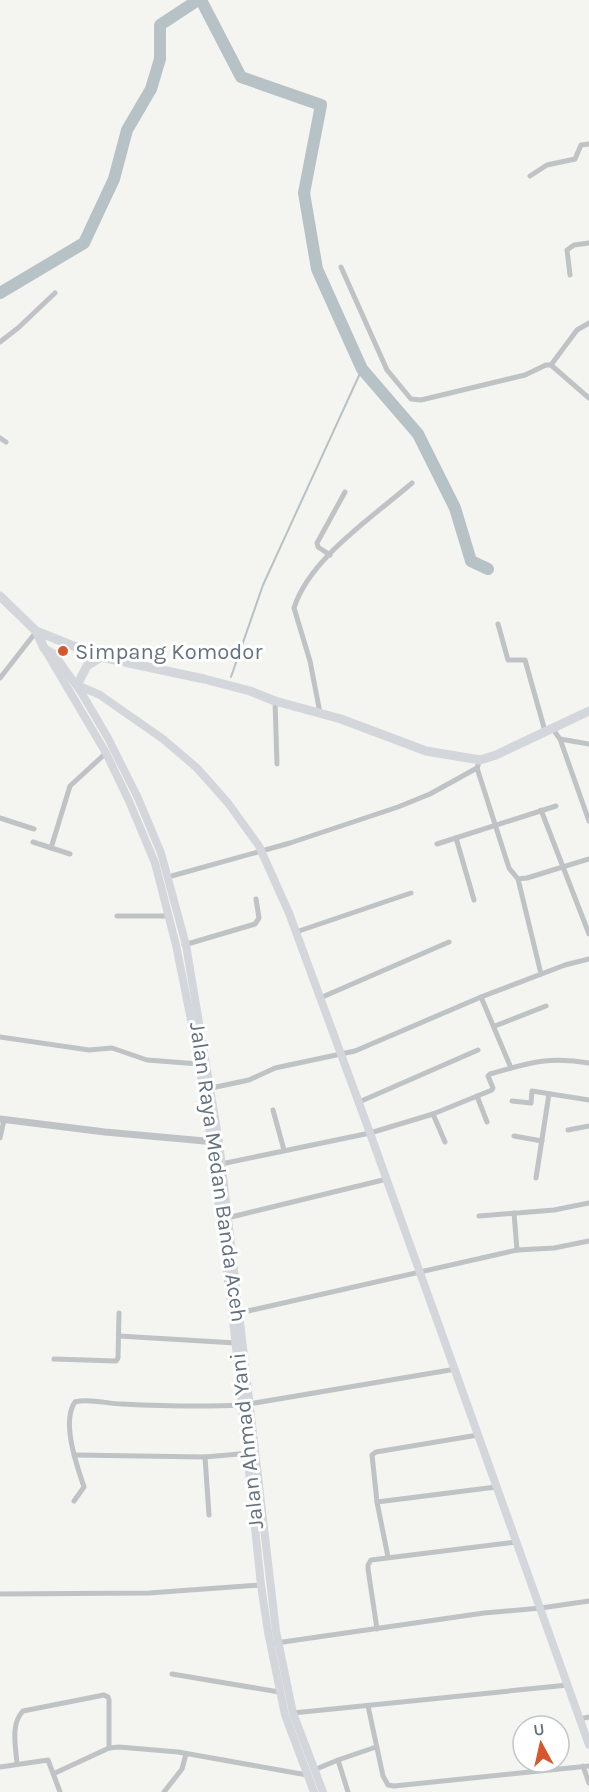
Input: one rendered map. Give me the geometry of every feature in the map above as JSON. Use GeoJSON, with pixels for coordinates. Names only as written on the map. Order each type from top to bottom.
{"type":"FeatureCollection","features":[{"type":"Feature","properties":{"kind":"highway","name":"Jalan Raya Medan Banda Aceh"},"geometry":{"type":"LineString","coordinates":[[0,596],[36,631],[44,648]]}},
{"type":"Feature","properties":{"kind":"highway"},"geometry":{"type":"LineString","coordinates":[[36,631],[101,657],[250,691],[426,751],[478,764],[589,711]]}},
{"type":"Feature","properties":{"kind":"highway"},"geometry":{"type":"LineString","coordinates":[[77,685],[87,666],[101,657]]}},
{"type":"Feature","properties":{"kind":"main road","name":"Jalan Raya Medan Banda Aceh"},"geometry":{"type":"LineString","coordinates":[[44,648],[54,654],[77,685],[108,738],[150,824],[168,877],[211,1088],[215,1142],[221,1164],[238,1313],[246,1404]]}},
{"type":"Feature","properties":{"kind":"main road","name":"Jalan Ahmad Yani"},"geometry":{"type":"LineString","coordinates":[[44,648],[106,753],[129,801],[155,863],[169,916],[181,946],[199,1064],[215,1142],[236,1343],[246,1404],[261,1586],[274,1643],[279,1692],[293,1739],[310,1772],[314,1792]]}},
{"type":"Feature","properties":{"kind":"main road"},"geometry":{"type":"LineString","coordinates":[[77,685],[95,692],[127,714],[163,739],[197,768],[228,803],[261,850],[296,933],[387,1179],[589,1745]]}},
{"type":"Feature","properties":{"kind":"main road"},"geometry":{"type":"LineString","coordinates":[[251,1453],[274,1643],[310,1772],[323,1792]]}},
{"type":"Feature","properties":{"kind":"street"},"geometry":{"type":"LineString","coordinates":[[530,176],[547,165],[575,159],[581,146],[589,144]]}},
{"type":"Feature","properties":{"kind":"street"},"geometry":{"type":"LineString","coordinates":[[570,275],[567,250],[574,245],[589,243]]}},
{"type":"Feature","properties":{"kind":"street"},"geometry":{"type":"LineString","coordinates":[[341,267],[387,370],[411,399],[433,398],[529,374],[546,365],[551,365],[589,398]]}},
{"type":"Feature","properties":{"kind":"street"},"geometry":{"type":"LineString","coordinates":[[0,342],[55,293]]}},
{"type":"Feature","properties":{"kind":"street"},"geometry":{"type":"LineString","coordinates":[[551,365],[577,330],[589,323]]}},
{"type":"Feature","properties":{"kind":"street"},"geometry":{"type":"LineString","coordinates":[[0,438],[6,442]]}},
{"type":"Feature","properties":{"kind":"street"},"geometry":{"type":"LineString","coordinates":[[320,713],[310,661],[294,608],[302,586],[316,568],[412,483]]}},
{"type":"Feature","properties":{"kind":"street"},"geometry":{"type":"LineString","coordinates":[[330,555],[318,547],[317,543],[345,492]]}},
{"type":"Feature","properties":{"kind":"street"},"geometry":{"type":"LineString","coordinates":[[498,624],[508,660],[525,660],[549,730],[560,739],[589,744]]}},
{"type":"Feature","properties":{"kind":"street"},"geometry":{"type":"LineString","coordinates":[[0,678],[36,631]]}},
{"type":"Feature","properties":{"kind":"street"},"geometry":{"type":"LineString","coordinates":[[275,701],[277,764]]}},
{"type":"Feature","properties":{"kind":"street"},"geometry":{"type":"LineString","coordinates":[[560,739],[589,821]]}},
{"type":"Feature","properties":{"kind":"street"},"geometry":{"type":"LineString","coordinates":[[51,848],[70,786],[106,753]]}},
{"type":"Feature","properties":{"kind":"street"},"geometry":{"type":"LineString","coordinates":[[168,877],[290,843],[398,807],[430,794],[478,764],[509,868],[518,879],[541,974]]}},
{"type":"Feature","properties":{"kind":"street"},"geometry":{"type":"LineString","coordinates":[[437,844],[556,806]]}},
{"type":"Feature","properties":{"kind":"street"},"geometry":{"type":"LineString","coordinates":[[541,810],[589,934]]}},
{"type":"Feature","properties":{"kind":"street"},"geometry":{"type":"LineString","coordinates":[[0,818],[34,829]]}},
{"type":"Feature","properties":{"kind":"street"},"geometry":{"type":"LineString","coordinates":[[456,838],[474,900]]}},
{"type":"Feature","properties":{"kind":"street"},"geometry":{"type":"LineString","coordinates":[[33,842],[70,854]]}},
{"type":"Feature","properties":{"kind":"street"},"geometry":{"type":"LineString","coordinates":[[518,879],[527,879],[589,859]]}},
{"type":"Feature","properties":{"kind":"street"},"geometry":{"type":"LineString","coordinates":[[296,933],[411,893]]}},
{"type":"Feature","properties":{"kind":"street"},"geometry":{"type":"LineString","coordinates":[[181,946],[255,924],[259,918],[256,899]]}},
{"type":"Feature","properties":{"kind":"street"},"geometry":{"type":"LineString","coordinates":[[117,916],[169,916]]}},
{"type":"Feature","properties":{"kind":"street"},"geometry":{"type":"LineString","coordinates":[[320,998],[449,942]]}},
{"type":"Feature","properties":{"kind":"street"},"geometry":{"type":"LineString","coordinates":[[211,1088],[249,1080],[275,1068],[364,1048],[481,997],[565,965],[589,959]]}},
{"type":"Feature","properties":{"kind":"street"},"geometry":{"type":"LineString","coordinates":[[481,997],[511,1068]]}},
{"type":"Feature","properties":{"kind":"street"},"geometry":{"type":"LineString","coordinates":[[495,1026],[546,1006]]}},
{"type":"Feature","properties":{"kind":"street"},"geometry":{"type":"LineString","coordinates":[[0,1037],[89,1050],[112,1048],[147,1060],[199,1064]]}},
{"type":"Feature","properties":{"kind":"street"},"geometry":{"type":"LineString","coordinates":[[358,1102],[478,1050]]}},
{"type":"Feature","properties":{"kind":"street"},"geometry":{"type":"LineString","coordinates":[[221,1164],[370,1133],[433,1114],[493,1089],[489,1075],[511,1068],[547,1059],[589,1063]]}},
{"type":"Feature","properties":{"kind":"street"},"geometry":{"type":"LineString","coordinates":[[512,1101],[531,1103],[532,1091],[589,1100]]}},
{"type":"Feature","properties":{"kind":"street"},"geometry":{"type":"LineString","coordinates":[[536,1178],[549,1094]]}},
{"type":"Feature","properties":{"kind":"street"},"geometry":{"type":"LineString","coordinates":[[477,1096],[487,1122]]}},
{"type":"Feature","properties":{"kind":"street"},"geometry":{"type":"LineString","coordinates":[[273,1110],[284,1150]]}},
{"type":"Feature","properties":{"kind":"street"},"geometry":{"type":"LineString","coordinates":[[433,1114],[445,1142]]}},
{"type":"Feature","properties":{"kind":"street"},"geometry":{"type":"LineString","coordinates":[[0,1138],[2,1119],[105,1132],[215,1142]]}},
{"type":"Feature","properties":{"kind":"street"},"geometry":{"type":"LineString","coordinates":[[568,1130],[589,1126]]}},
{"type":"Feature","properties":{"kind":"street"},"geometry":{"type":"LineString","coordinates":[[514,1136],[542,1141]]}},
{"type":"Feature","properties":{"kind":"street"},"geometry":{"type":"LineString","coordinates":[[227,1218],[387,1179]]}},
{"type":"Feature","properties":{"kind":"street"},"geometry":{"type":"LineString","coordinates":[[479,1216],[554,1209],[589,1203]]}},
{"type":"Feature","properties":{"kind":"street"},"geometry":{"type":"LineString","coordinates":[[514,1213],[517,1250]]}},
{"type":"Feature","properties":{"kind":"street"},"geometry":{"type":"LineString","coordinates":[[238,1313],[517,1250],[554,1248],[589,1241]]}},
{"type":"Feature","properties":{"kind":"street"},"geometry":{"type":"LineString","coordinates":[[54,1359],[116,1361],[118,1359],[119,1313]]}},
{"type":"Feature","properties":{"kind":"street"},"geometry":{"type":"LineString","coordinates":[[119,1336],[236,1343]]}},
{"type":"Feature","properties":{"kind":"street"},"geometry":{"type":"LineString","coordinates":[[74,1501],[84,1487],[74,1455],[70,1417],[73,1404],[80,1401],[176,1407],[246,1404],[456,1369]]}},
{"type":"Feature","properties":{"kind":"street"},"geometry":{"type":"LineString","coordinates":[[388,1557],[377,1502],[371,1457],[373,1454],[478,1435]]}},
{"type":"Feature","properties":{"kind":"street"},"geometry":{"type":"LineString","coordinates":[[74,1455],[205,1457],[251,1453]]}},
{"type":"Feature","properties":{"kind":"street"},"geometry":{"type":"LineString","coordinates":[[205,1457],[209,1515]]}},
{"type":"Feature","properties":{"kind":"street"},"geometry":{"type":"LineString","coordinates":[[377,1502],[496,1487]]}},
{"type":"Feature","properties":{"kind":"street"},"geometry":{"type":"LineString","coordinates":[[377,1629],[368,1565],[371,1560],[516,1542]]}},
{"type":"Feature","properties":{"kind":"street"},"geometry":{"type":"LineString","coordinates":[[0,1588],[2,1594],[149,1593],[261,1586]]}},
{"type":"Feature","properties":{"kind":"street"},"geometry":{"type":"LineString","coordinates":[[274,1643],[484,1613],[589,1601]]}},
{"type":"Feature","properties":{"kind":"street"},"geometry":{"type":"LineString","coordinates":[[172,1674],[279,1692]]}},
{"type":"Feature","properties":{"kind":"street"},"geometry":{"type":"LineString","coordinates":[[292,1713],[568,1685]]}},
{"type":"Feature","properties":{"kind":"street"},"geometry":{"type":"LineString","coordinates":[[17,1764],[15,1735],[17,1719],[21,1713],[30,1709],[104,1695],[108,1696],[109,1700],[109,1748]]}},
{"type":"Feature","properties":{"kind":"street"},"geometry":{"type":"LineString","coordinates":[[368,1706],[383,1776],[388,1785],[586,1766],[589,1784]]}},
{"type":"Feature","properties":{"kind":"street"},"geometry":{"type":"LineString","coordinates":[[580,1719],[589,1718]]}},
{"type":"Feature","properties":{"kind":"street"},"geometry":{"type":"LineString","coordinates":[[55,1773],[109,1748],[167,1750],[310,1772],[376,1747]]}},
{"type":"Feature","properties":{"kind":"street"},"geometry":{"type":"LineString","coordinates":[[164,1792],[182,1769],[186,1754]]}},
{"type":"Feature","properties":{"kind":"street"},"geometry":{"type":"LineString","coordinates":[[0,1767],[48,1760],[55,1773],[60,1792]]}},
{"type":"Feature","properties":{"kind":"street"},"geometry":{"type":"LineString","coordinates":[[338,1760],[348,1792]]}},
{"type":"Feature","properties":{"kind":"waterway"},"geometry":{"type":"LineString","coordinates":[[0,293],[84,243],[114,179],[127,130],[151,89],[160,59],[160,25],[198,0]]}},
{"type":"Feature","properties":{"kind":"waterway"},"geometry":{"type":"LineString","coordinates":[[201,0],[241,77],[321,105],[304,193],[317,269],[362,369],[418,434],[455,508],[471,561],[488,569]]}},
{"type":"Feature","properties":{"kind":"waterway"},"geometry":{"type":"LineString","coordinates":[[231,677],[263,585],[362,369]]}},
{"type":"Feature","properties":{"kind":"place","name":"Simpang Komodor"},"geometry":{"type":"Point","coordinates":[63,651]}}]}
